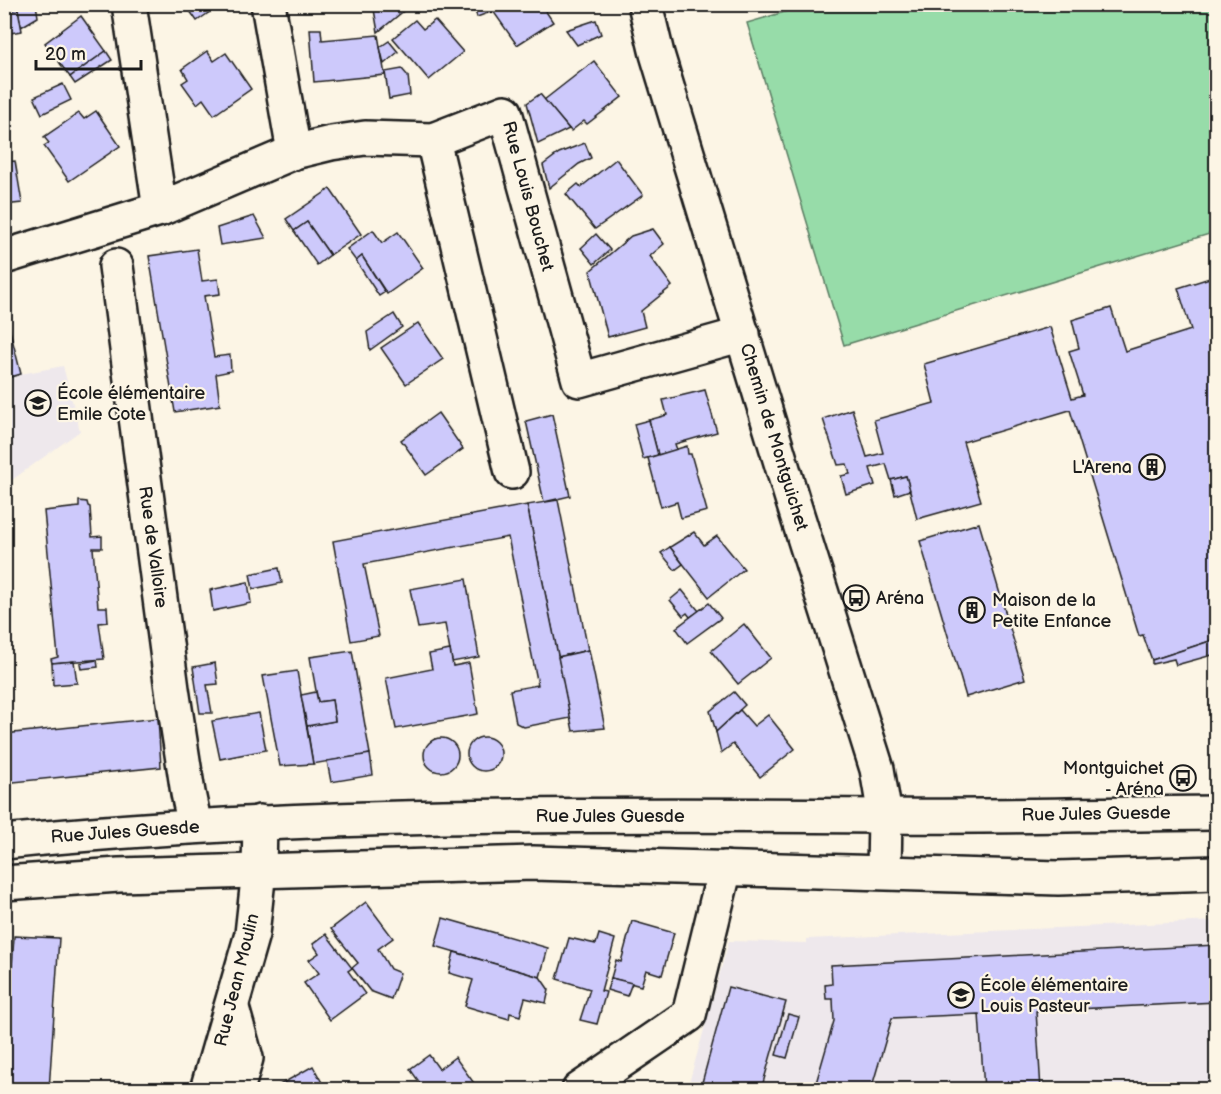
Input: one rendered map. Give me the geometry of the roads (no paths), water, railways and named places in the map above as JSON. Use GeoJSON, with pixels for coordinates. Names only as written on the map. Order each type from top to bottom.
{"type":"FeatureCollection","features":[{"type":"Feature","properties":{"kind":"street"},"geometry":{"type":"LineString","coordinates":[[129,4],[160,209]]}},
{"type":"Feature","properties":{"kind":"street"},"geometry":{"type":"LineString","coordinates":[[268,4],[294,152]]}},
{"type":"Feature","properties":{"kind":"street","name":"Chemin de Montguichet"},"geometry":{"type":"LineString","coordinates":[[645,4],[657,54],[877,769],[885,816],[884,872]]}},
{"type":"Feature","properties":{"kind":"street","name":"Rue Louis Bouchet"},"geometry":{"type":"LineString","coordinates":[[4,257],[160,209],[294,152],[365,138],[434,140],[505,112],[579,380],[743,334]]}},
{"type":"Feature","properties":{"kind":"street"},"geometry":{"type":"LineString","coordinates":[[434,140],[512,472]]}},
{"type":"Feature","properties":{"kind":"street","name":"Rue de Valloire"},"geometry":{"type":"LineString","coordinates":[[116,266],[172,689],[195,826]]}},
{"type":"Feature","properties":{"kind":"street","name":"Rue Jules Guesde"},"geometry":{"type":"LineString","coordinates":[[4,842],[195,826],[366,818],[1216,813]]}},
{"type":"Feature","properties":{"kind":"street","name":"Rue Jean Moulin"},"geometry":{"type":"LineString","coordinates":[[207,1089],[252,934],[259,870],[260,822]]}},
{"type":"Feature","properties":{"kind":"street"},"geometry":{"type":"LineString","coordinates":[[4,883],[96,876],[533,863],[1059,878],[1216,873]]}},
{"type":"Feature","properties":{"kind":"street"},"geometry":{"type":"LineString","coordinates":[[579,1089],[689,1015],[725,868]]}},
{"type":"Feature","properties":{"kind":"street"},"geometry":{"type":"LineString","coordinates":[[232,1006],[246,1058],[237,1089]]}},
{"type":"Feature","properties":{"kind":"place","name":"École élémentaire Emile Cote"},"geometry":{"type":"Point","coordinates":[38,403]}},
{"type":"Feature","properties":{"kind":"place","name":"L'Arena"},"geometry":{"type":"Point","coordinates":[1152,467]}},
{"type":"Feature","properties":{"kind":"place","name":"Aréna"},"geometry":{"type":"Point","coordinates":[856,598]}},
{"type":"Feature","properties":{"kind":"place","name":"Maison de la Petite Enfance"},"geometry":{"type":"Point","coordinates":[972,610]}},
{"type":"Feature","properties":{"kind":"place","name":"Montguichet - Aréna"},"geometry":{"type":"Point","coordinates":[1183,778]}},
{"type":"Feature","properties":{"kind":"place","name":"École élémentaire Louis Pasteur"},"geometry":{"type":"Point","coordinates":[961,995]}}]}
